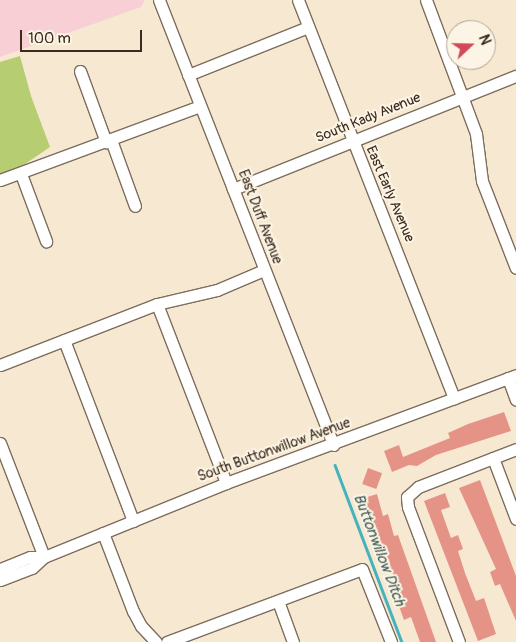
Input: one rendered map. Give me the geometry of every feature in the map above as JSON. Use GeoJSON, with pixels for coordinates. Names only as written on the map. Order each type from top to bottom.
{"type":"FeatureCollection","features":[{"type":"Feature","properties":{"kind":"street","name":"East Duff Avenue"},"geometry":{"type":"LineString","coordinates":[[159,0],[333,445]]}},
{"type":"Feature","properties":{"kind":"street","name":"East Early Avenue"},"geometry":{"type":"LineString","coordinates":[[298,0],[454,399]]}},
{"type":"Feature","properties":{"kind":"street"},"geometry":{"type":"LineString","coordinates":[[426,0],[478,142],[482,181],[516,268]]}},
{"type":"Feature","properties":{"kind":"street"},"geometry":{"type":"LineString","coordinates":[[188,75],[308,27]]}},
{"type":"Feature","properties":{"kind":"street"},"geometry":{"type":"LineString","coordinates":[[80,71],[135,206]]}},
{"type":"Feature","properties":{"kind":"street","name":"South Kady Avenue"},"geometry":{"type":"LineString","coordinates":[[233,189],[516,76]]}},
{"type":"Feature","properties":{"kind":"street"},"geometry":{"type":"LineString","coordinates":[[0,180],[21,174],[200,106]]}},
{"type":"Feature","properties":{"kind":"street"},"geometry":{"type":"LineString","coordinates":[[21,174],[46,241]]}},
{"type":"Feature","properties":{"kind":"street"},"geometry":{"type":"LineString","coordinates":[[0,365],[157,304],[217,290],[264,270]]}},
{"type":"Feature","properties":{"kind":"street"},"geometry":{"type":"LineString","coordinates":[[157,304],[226,483]]}},
{"type":"Feature","properties":{"kind":"street"},"geometry":{"type":"LineString","coordinates":[[64,340],[133,521]]}},
{"type":"Feature","properties":{"kind":"street"},"geometry":{"type":"LineString","coordinates":[[512,377],[516,400]]}},
{"type":"Feature","properties":{"kind":"street","name":"South Buttonwillow Avenue"},"geometry":{"type":"LineString","coordinates":[[0,580],[32,568],[44,557],[226,483],[333,445],[512,377]]}},
{"type":"Feature","properties":{"kind":"street"},"geometry":{"type":"LineString","coordinates":[[0,443],[44,557]]}},
{"type":"Feature","properties":{"kind":"street"},"geometry":{"type":"LineString","coordinates":[[459,642],[408,507],[407,497],[412,489],[516,449]]}},
{"type":"Feature","properties":{"kind":"street"},"geometry":{"type":"LineString","coordinates":[[493,458],[516,519]]}},
{"type":"Feature","properties":{"kind":"street"},"geometry":{"type":"LineString","coordinates":[[103,533],[133,611],[141,626],[156,642]]}},
{"type":"Feature","properties":{"kind":"street","name":"South Buttonwillow Avenue"},"geometry":{"type":"LineString","coordinates":[[0,569],[30,557],[44,557]]}},
{"type":"Feature","properties":{"kind":"street"},"geometry":{"type":"LineString","coordinates":[[167,642],[362,569],[391,642]]}},
{"type":"Feature","properties":{"kind":"street"},"geometry":{"type":"LineString","coordinates":[[278,601],[293,642]]}},
{"type":"Feature","properties":{"kind":"shaded area"},"geometry":{"type":"Polygon","coordinates":[[[0,0],[145,0],[141,7],[0,57],[0,0]]]}},
{"type":"Feature","properties":{"kind":"green space"},"geometry":{"type":"Polygon","coordinates":[[[20,56],[31,96],[50,147],[0,181],[0,62],[20,56]]]}},
{"type":"Feature","properties":{"kind":"building"},"geometry":{"type":"Polygon","coordinates":[[[504,412],[511,431],[436,455],[417,466],[409,465],[392,472],[384,451],[399,445],[403,457],[450,438],[448,433],[468,424],[504,412]]]}},
{"type":"Feature","properties":{"kind":"building"},"geometry":{"type":"Polygon","coordinates":[[[368,468],[382,473],[376,489],[362,484],[368,468]]]}},
{"type":"Feature","properties":{"kind":"building"},"geometry":{"type":"Polygon","coordinates":[[[480,480],[516,576],[516,621],[500,584],[495,586],[490,572],[496,569],[459,488],[480,480]]]}},
{"type":"Feature","properties":{"kind":"building"},"geometry":{"type":"Polygon","coordinates":[[[445,493],[450,507],[441,510],[451,538],[458,535],[463,549],[458,551],[465,573],[476,601],[484,598],[496,634],[478,641],[424,501],[445,493]]]}},
{"type":"Feature","properties":{"kind":"building"},"geometry":{"type":"Polygon","coordinates":[[[377,494],[383,516],[388,514],[394,536],[398,535],[436,642],[420,642],[411,617],[404,620],[399,606],[404,604],[386,555],[381,557],[361,499],[377,494]]]}},
{"type":"Feature","properties":{"kind":"waterway","name":"Buttonwillow Ditch"},"geometry":{"type":"LineString","coordinates":[[335,465],[402,642]]}}]}
